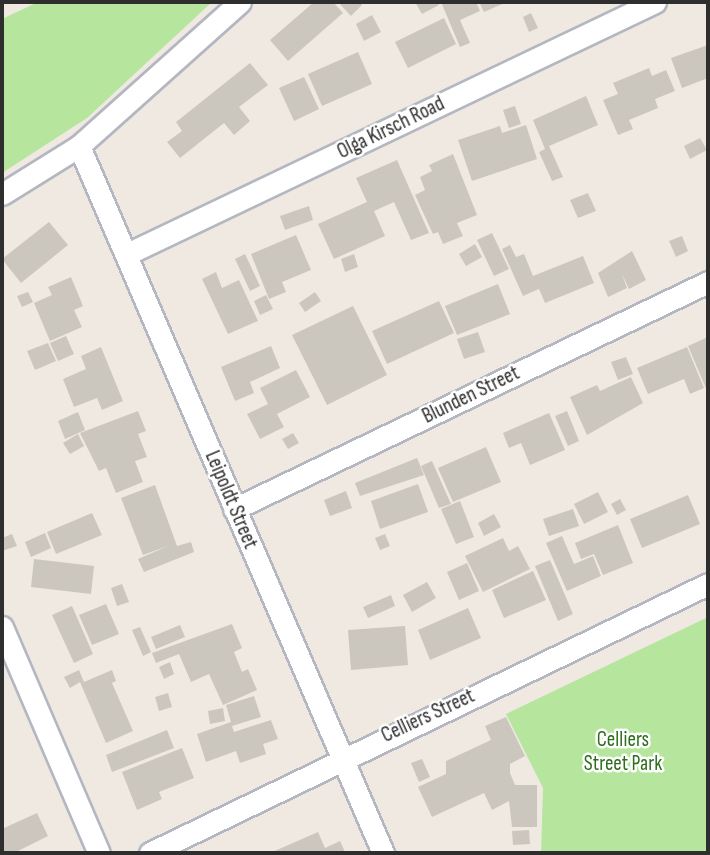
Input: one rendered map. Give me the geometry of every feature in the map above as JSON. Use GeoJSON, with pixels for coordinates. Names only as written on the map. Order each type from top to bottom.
{"type":"FeatureCollection","features":[{"type":"Feature","properties":{"kind":"street"},"geometry":{"type":"LineString","coordinates":[[2,194],[79,146],[240,2]]}},
{"type":"Feature","properties":{"kind":"street","name":"Olga Kirsch Road"},"geometry":{"type":"LineString","coordinates":[[127,254],[655,2]]}},
{"type":"Feature","properties":{"kind":"street","name":"Leipoldt Street"},"geometry":{"type":"LineString","coordinates":[[79,146],[383,853]]}},
{"type":"Feature","properties":{"kind":"street","name":"Blunden Street"},"geometry":{"type":"LineString","coordinates":[[234,509],[708,282]]}},
{"type":"Feature","properties":{"kind":"street","name":"Celliers Street"},"geometry":{"type":"LineString","coordinates":[[150,853],[341,758],[708,584]]}},
{"type":"Feature","properties":{"kind":"street"},"geometry":{"type":"LineString","coordinates":[[2,627],[99,853]]}},
{"type":"Feature","properties":{"kind":"green space"},"geometry":{"type":"Polygon","coordinates":[[[38,2],[212,2],[87,118],[2,173],[2,19],[38,2]]]}},
{"type":"Feature","properties":{"kind":"green space","name":"Celliers Street Park"},"geometry":{"type":"Polygon","coordinates":[[[708,617],[708,853],[541,853],[543,788],[506,714],[708,617]]]}},
{"type":"Feature","properties":{"kind":"building"},"geometry":{"type":"Polygon","coordinates":[[[314,2],[333,2],[343,13],[288,61],[270,40],[314,2]]]}},
{"type":"Feature","properties":{"kind":"building"},"geometry":{"type":"Polygon","coordinates":[[[338,2],[359,2],[362,5],[351,16],[338,2]]]}},
{"type":"Feature","properties":{"kind":"building"},"geometry":{"type":"Polygon","coordinates":[[[415,2],[438,2],[439,5],[422,14],[415,2]]]}},
{"type":"Feature","properties":{"kind":"building"},"geometry":{"type":"Polygon","coordinates":[[[441,2],[476,2],[480,11],[460,20],[470,43],[460,47],[441,2]]]}},
{"type":"Feature","properties":{"kind":"building"},"geometry":{"type":"Polygon","coordinates":[[[479,2],[507,2],[484,12],[479,2]]]}},
{"type":"Feature","properties":{"kind":"building"},"geometry":{"type":"Polygon","coordinates":[[[531,13],[538,28],[529,32],[523,17],[531,13]]]}},
{"type":"Feature","properties":{"kind":"building"},"geometry":{"type":"Polygon","coordinates":[[[372,15],[381,32],[364,41],[356,24],[372,15]]]}},
{"type":"Feature","properties":{"kind":"building"},"geometry":{"type":"Polygon","coordinates":[[[444,18],[456,44],[408,68],[395,42],[444,18]]]}},
{"type":"Feature","properties":{"kind":"building"},"geometry":{"type":"Polygon","coordinates":[[[708,45],[708,78],[682,88],[671,58],[708,45]]]}},
{"type":"Feature","properties":{"kind":"building"},"geometry":{"type":"Polygon","coordinates":[[[358,52],[372,84],[322,106],[308,74],[358,52]]]}},
{"type":"Feature","properties":{"kind":"building"},"geometry":{"type":"Polygon","coordinates":[[[250,63],[268,85],[239,107],[250,121],[234,135],[224,123],[180,158],[167,142],[182,131],[176,122],[250,63]]]}},
{"type":"Feature","properties":{"kind":"building"},"geometry":{"type":"Polygon","coordinates":[[[649,68],[652,76],[666,70],[675,91],[655,99],[658,108],[629,120],[633,129],[618,135],[603,100],[618,94],[613,83],[649,68]]]}},
{"type":"Feature","properties":{"kind":"building"},"geometry":{"type":"Polygon","coordinates":[[[304,77],[319,109],[294,121],[279,88],[304,77]]]}},
{"type":"Feature","properties":{"kind":"building"},"geometry":{"type":"Polygon","coordinates":[[[586,96],[598,125],[549,146],[563,177],[552,181],[539,152],[545,149],[533,120],[586,96]]]}},
{"type":"Feature","properties":{"kind":"building"},"geometry":{"type":"Polygon","coordinates":[[[515,106],[521,124],[509,128],[503,110],[515,106]]]}},
{"type":"Feature","properties":{"kind":"building"},"geometry":{"type":"Polygon","coordinates":[[[526,125],[537,159],[472,181],[458,140],[500,126],[502,133],[526,125]]]}},
{"type":"Feature","properties":{"kind":"building"},"geometry":{"type":"Polygon","coordinates":[[[700,138],[707,150],[690,159],[684,146],[700,138]]]}},
{"type":"Feature","properties":{"kind":"building"},"geometry":{"type":"Polygon","coordinates":[[[453,154],[477,215],[457,223],[463,236],[443,244],[438,232],[433,234],[415,195],[425,190],[420,177],[432,171],[429,165],[453,154]]]}},
{"type":"Feature","properties":{"kind":"building"},"geometry":{"type":"Polygon","coordinates":[[[397,160],[429,233],[411,240],[394,202],[374,211],[385,236],[334,259],[318,224],[367,202],[356,178],[397,160]]]}},
{"type":"Feature","properties":{"kind":"building"},"geometry":{"type":"Polygon","coordinates":[[[588,193],[596,211],[578,218],[570,200],[588,193]]]}},
{"type":"Feature","properties":{"kind":"building"},"geometry":{"type":"Polygon","coordinates":[[[309,206],[313,220],[285,230],[280,216],[309,206]]]}},
{"type":"Feature","properties":{"kind":"building"},"geometry":{"type":"Polygon","coordinates":[[[49,222],[68,245],[21,283],[2,259],[49,222]]]}},
{"type":"Feature","properties":{"kind":"building"},"geometry":{"type":"Polygon","coordinates":[[[492,233],[509,269],[494,276],[477,240],[492,233]]]}},
{"type":"Feature","properties":{"kind":"building"},"geometry":{"type":"Polygon","coordinates":[[[296,235],[311,270],[282,282],[286,292],[269,299],[251,254],[296,235]]]}},
{"type":"Feature","properties":{"kind":"building"},"geometry":{"type":"Polygon","coordinates":[[[682,236],[688,251],[676,257],[669,241],[682,236]]]}},
{"type":"Feature","properties":{"kind":"building"},"geometry":{"type":"Polygon","coordinates":[[[475,244],[482,257],[466,266],[459,254],[475,244]]]}},
{"type":"Feature","properties":{"kind":"building"},"geometry":{"type":"Polygon","coordinates":[[[510,245],[516,257],[524,254],[533,276],[583,256],[594,283],[545,303],[539,289],[523,296],[502,249],[510,245]]]}},
{"type":"Feature","properties":{"kind":"building"},"geometry":{"type":"Polygon","coordinates":[[[632,251],[646,280],[629,289],[622,274],[627,288],[608,297],[598,273],[632,251]]]}},
{"type":"Feature","properties":{"kind":"building"},"geometry":{"type":"Polygon","coordinates":[[[245,254],[260,286],[250,291],[235,259],[245,254]]]}},
{"type":"Feature","properties":{"kind":"building"},"geometry":{"type":"Polygon","coordinates":[[[354,254],[358,267],[345,272],[341,259],[354,254]]]}},
{"type":"Feature","properties":{"kind":"building"},"geometry":{"type":"Polygon","coordinates":[[[216,272],[222,288],[239,280],[258,321],[228,334],[202,279],[216,272]]]}},
{"type":"Feature","properties":{"kind":"building"},"geometry":{"type":"Polygon","coordinates":[[[71,277],[83,306],[74,310],[82,327],[50,341],[34,303],[52,295],[48,287],[71,277]]]}},
{"type":"Feature","properties":{"kind":"building"},"geometry":{"type":"Polygon","coordinates":[[[498,284],[510,314],[457,335],[445,306],[498,284]]]}},
{"type":"Feature","properties":{"kind":"building"},"geometry":{"type":"Polygon","coordinates":[[[28,292],[33,302],[22,307],[17,296],[28,292]]]}},
{"type":"Feature","properties":{"kind":"building"},"geometry":{"type":"Polygon","coordinates":[[[315,292],[321,301],[305,312],[299,303],[315,292]]]}},
{"type":"Feature","properties":{"kind":"building"},"geometry":{"type":"Polygon","coordinates":[[[266,295],[273,309],[260,315],[254,301],[266,295]]]}},
{"type":"Feature","properties":{"kind":"building"},"geometry":{"type":"Polygon","coordinates":[[[439,301],[454,333],[387,364],[372,331],[439,301]]]}},
{"type":"Feature","properties":{"kind":"building"},"geometry":{"type":"Polygon","coordinates":[[[353,306],[387,375],[327,405],[292,335],[353,306]]]}},
{"type":"Feature","properties":{"kind":"building"},"geometry":{"type":"Polygon","coordinates":[[[478,332],[485,352],[464,359],[457,339],[478,332]]]}},
{"type":"Feature","properties":{"kind":"building"},"geometry":{"type":"Polygon","coordinates":[[[66,336],[74,354],[58,361],[50,343],[66,336]]]}},
{"type":"Feature","properties":{"kind":"building"},"geometry":{"type":"Polygon","coordinates":[[[708,337],[708,393],[688,346],[708,337]]]}},
{"type":"Feature","properties":{"kind":"building"},"geometry":{"type":"Polygon","coordinates":[[[48,343],[56,361],[35,370],[27,351],[48,343]]]}},
{"type":"Feature","properties":{"kind":"building"},"geometry":{"type":"Polygon","coordinates":[[[271,346],[280,368],[250,382],[254,393],[235,401],[221,367],[271,346]]]}},
{"type":"Feature","properties":{"kind":"building"},"geometry":{"type":"Polygon","coordinates":[[[101,347],[123,401],[102,410],[97,398],[74,407],[63,379],[86,369],[81,356],[101,347]]]}},
{"type":"Feature","properties":{"kind":"building"},"geometry":{"type":"Polygon","coordinates":[[[687,347],[704,388],[690,394],[684,379],[648,394],[637,368],[687,347]]]}},
{"type":"Feature","properties":{"kind":"building"},"geometry":{"type":"Polygon","coordinates":[[[626,357],[633,374],[618,380],[611,362],[626,357]]]}},
{"type":"Feature","properties":{"kind":"building"},"geometry":{"type":"Polygon","coordinates":[[[296,370],[310,397],[277,414],[284,427],[260,439],[247,414],[268,404],[260,388],[296,370]]]}},
{"type":"Feature","properties":{"kind":"building"},"geometry":{"type":"Polygon","coordinates":[[[631,377],[643,403],[587,435],[570,397],[597,385],[600,391],[631,377]]]}},
{"type":"Feature","properties":{"kind":"building"},"geometry":{"type":"Polygon","coordinates":[[[138,411],[146,431],[138,434],[147,457],[135,461],[143,482],[116,493],[106,468],[99,471],[80,433],[138,411]]]}},
{"type":"Feature","properties":{"kind":"building"},"geometry":{"type":"Polygon","coordinates":[[[567,411],[579,441],[568,446],[555,416],[567,411]]]}},
{"type":"Feature","properties":{"kind":"building"},"geometry":{"type":"Polygon","coordinates":[[[78,412],[85,430],[65,439],[58,421],[78,412]]]}},
{"type":"Feature","properties":{"kind":"building"},"geometry":{"type":"Polygon","coordinates":[[[549,413],[565,450],[530,465],[521,443],[509,448],[503,433],[549,413]]]}},
{"type":"Feature","properties":{"kind":"building"},"geometry":{"type":"Polygon","coordinates":[[[293,433],[299,443],[288,449],[282,439],[293,433]]]}},
{"type":"Feature","properties":{"kind":"building"},"geometry":{"type":"Polygon","coordinates":[[[78,434],[84,446],[70,454],[63,443],[78,434]]]}},
{"type":"Feature","properties":{"kind":"building"},"geometry":{"type":"Polygon","coordinates":[[[486,447],[501,482],[453,502],[438,468],[486,447]]]}},
{"type":"Feature","properties":{"kind":"building"},"geometry":{"type":"Polygon","coordinates":[[[417,458],[424,475],[360,496],[355,483],[417,458]]]}},
{"type":"Feature","properties":{"kind":"building"},"geometry":{"type":"Polygon","coordinates":[[[432,461],[451,504],[439,508],[421,466],[432,461]]]}},
{"type":"Feature","properties":{"kind":"building"},"geometry":{"type":"Polygon","coordinates":[[[418,484],[428,512],[380,529],[371,501],[418,484]]]}},
{"type":"Feature","properties":{"kind":"building"},"geometry":{"type":"Polygon","coordinates":[[[155,485],[177,546],[191,542],[194,552],[144,572],[138,559],[168,546],[143,555],[121,498],[155,485]]]}},
{"type":"Feature","properties":{"kind":"building"},"geometry":{"type":"Polygon","coordinates":[[[346,491],[352,508],[330,516],[324,500],[346,491]]]}},
{"type":"Feature","properties":{"kind":"building"},"geometry":{"type":"Polygon","coordinates":[[[598,492],[608,512],[584,524],[574,504],[598,492]]]}},
{"type":"Feature","properties":{"kind":"building"},"geometry":{"type":"Polygon","coordinates":[[[688,495],[700,524],[642,548],[630,519],[688,495]]]}},
{"type":"Feature","properties":{"kind":"building"},"geometry":{"type":"Polygon","coordinates":[[[620,499],[626,510],[617,515],[611,504],[620,499]]]}},
{"type":"Feature","properties":{"kind":"building"},"geometry":{"type":"Polygon","coordinates":[[[460,501],[474,537],[456,544],[441,509],[460,501]]]}},
{"type":"Feature","properties":{"kind":"building"},"geometry":{"type":"Polygon","coordinates":[[[573,509],[579,526],[549,536],[543,519],[573,509]]]}},
{"type":"Feature","properties":{"kind":"building"},"geometry":{"type":"Polygon","coordinates":[[[92,513],[102,535],[56,554],[47,532],[92,513]]]}},
{"type":"Feature","properties":{"kind":"building"},"geometry":{"type":"Polygon","coordinates":[[[494,514],[501,527],[484,536],[478,523],[494,514]]]}},
{"type":"Feature","properties":{"kind":"building"},"geometry":{"type":"Polygon","coordinates":[[[618,525],[633,563],[603,575],[594,554],[581,559],[575,543],[618,525]]]}},
{"type":"Feature","properties":{"kind":"building"},"geometry":{"type":"Polygon","coordinates":[[[45,533],[51,548],[31,557],[25,542],[45,533]]]}},
{"type":"Feature","properties":{"kind":"building"},"geometry":{"type":"Polygon","coordinates":[[[12,534],[17,546],[2,551],[2,538],[12,534]]]}},
{"type":"Feature","properties":{"kind":"building"},"geometry":{"type":"Polygon","coordinates":[[[385,534],[390,546],[380,550],[375,538],[385,534]]]}},
{"type":"Feature","properties":{"kind":"building"},"geometry":{"type":"Polygon","coordinates":[[[562,536],[574,564],[593,556],[601,576],[567,591],[546,543],[562,536]]]}},
{"type":"Feature","properties":{"kind":"building"},"geometry":{"type":"Polygon","coordinates":[[[503,538],[509,551],[518,546],[530,569],[483,592],[465,556],[503,538]]]}},
{"type":"Feature","properties":{"kind":"building"},"geometry":{"type":"Polygon","coordinates":[[[34,559],[94,566],[91,594],[31,587],[34,559]]]}},
{"type":"Feature","properties":{"kind":"building"},"geometry":{"type":"Polygon","coordinates":[[[550,560],[573,614],[558,621],[535,566],[550,560]]]}},
{"type":"Feature","properties":{"kind":"building"},"geometry":{"type":"Polygon","coordinates":[[[467,563],[479,591],[459,600],[447,572],[467,563]]]}},
{"type":"Feature","properties":{"kind":"building"},"geometry":{"type":"Polygon","coordinates":[[[533,571],[546,600],[504,618],[492,590],[533,571]]]}},
{"type":"Feature","properties":{"kind":"building"},"geometry":{"type":"Polygon","coordinates":[[[427,582],[436,598],[412,612],[403,595],[427,582]]]}},
{"type":"Feature","properties":{"kind":"building"},"geometry":{"type":"Polygon","coordinates":[[[122,584],[129,602],[117,606],[111,588],[122,584]]]}},
{"type":"Feature","properties":{"kind":"building"},"geometry":{"type":"Polygon","coordinates":[[[391,595],[395,606],[368,618],[363,607],[391,595]]]}},
{"type":"Feature","properties":{"kind":"building"},"geometry":{"type":"Polygon","coordinates":[[[106,604],[119,634],[92,645],[79,615],[106,604]]]}},
{"type":"Feature","properties":{"kind":"building"},"geometry":{"type":"Polygon","coordinates":[[[72,606],[93,654],[74,663],[52,615],[72,606]]]}},
{"type":"Feature","properties":{"kind":"building"},"geometry":{"type":"Polygon","coordinates":[[[468,608],[481,638],[430,660],[418,630],[468,608]]]}},
{"type":"Feature","properties":{"kind":"building"},"geometry":{"type":"Polygon","coordinates":[[[232,624],[242,648],[234,652],[242,672],[248,669],[257,690],[223,705],[209,674],[191,682],[179,654],[156,663],[152,653],[232,624]]]}},
{"type":"Feature","properties":{"kind":"building"},"geometry":{"type":"Polygon","coordinates":[[[180,625],[185,637],[156,649],[151,637],[180,625]]]}},
{"type":"Feature","properties":{"kind":"building"},"geometry":{"type":"Polygon","coordinates":[[[405,626],[408,665],[351,670],[348,630],[405,626]]]}},
{"type":"Feature","properties":{"kind":"building"},"geometry":{"type":"Polygon","coordinates":[[[140,627],[151,652],[143,656],[132,630],[140,627]]]}},
{"type":"Feature","properties":{"kind":"building"},"geometry":{"type":"Polygon","coordinates":[[[170,662],[174,674],[164,679],[159,667],[170,662]]]}},
{"type":"Feature","properties":{"kind":"building"},"geometry":{"type":"Polygon","coordinates":[[[79,670],[84,682],[112,670],[116,681],[112,683],[133,731],[106,743],[80,682],[70,688],[64,677],[79,670]]]}},
{"type":"Feature","properties":{"kind":"building"},"geometry":{"type":"Polygon","coordinates":[[[168,693],[172,707],[159,711],[155,697],[168,693]]]}},
{"type":"Feature","properties":{"kind":"building"},"geometry":{"type":"Polygon","coordinates":[[[254,696],[261,717],[232,726],[234,732],[271,720],[278,739],[263,744],[266,754],[240,763],[236,751],[206,762],[197,734],[231,722],[226,705],[254,696]]]}},
{"type":"Feature","properties":{"kind":"building"},"geometry":{"type":"Polygon","coordinates":[[[223,708],[225,721],[210,724],[208,711],[223,708]]]}},
{"type":"Feature","properties":{"kind":"building"},"geometry":{"type":"Polygon","coordinates":[[[506,717],[525,756],[510,764],[515,785],[537,785],[537,827],[512,827],[509,801],[492,810],[484,793],[432,817],[418,787],[446,774],[446,761],[491,740],[485,726],[506,717]]]}},
{"type":"Feature","properties":{"kind":"building"},"geometry":{"type":"Polygon","coordinates":[[[167,730],[174,748],[112,772],[106,755],[167,730]]]}},
{"type":"Feature","properties":{"kind":"building"},"geometry":{"type":"Polygon","coordinates":[[[182,748],[194,778],[159,792],[162,799],[137,810],[122,772],[182,748]]]}},
{"type":"Feature","properties":{"kind":"building"},"geometry":{"type":"Polygon","coordinates":[[[422,759],[430,777],[419,782],[411,763],[422,759]]]}},
{"type":"Feature","properties":{"kind":"building"},"geometry":{"type":"Polygon","coordinates":[[[37,813],[48,836],[14,853],[2,853],[2,829],[37,813]]]}},
{"type":"Feature","properties":{"kind":"building"},"geometry":{"type":"Polygon","coordinates":[[[529,830],[530,844],[513,845],[512,831],[529,830]]]}},
{"type":"Feature","properties":{"kind":"building"},"geometry":{"type":"Polygon","coordinates":[[[318,832],[325,848],[340,841],[345,852],[270,853],[318,832]]]}}]}
